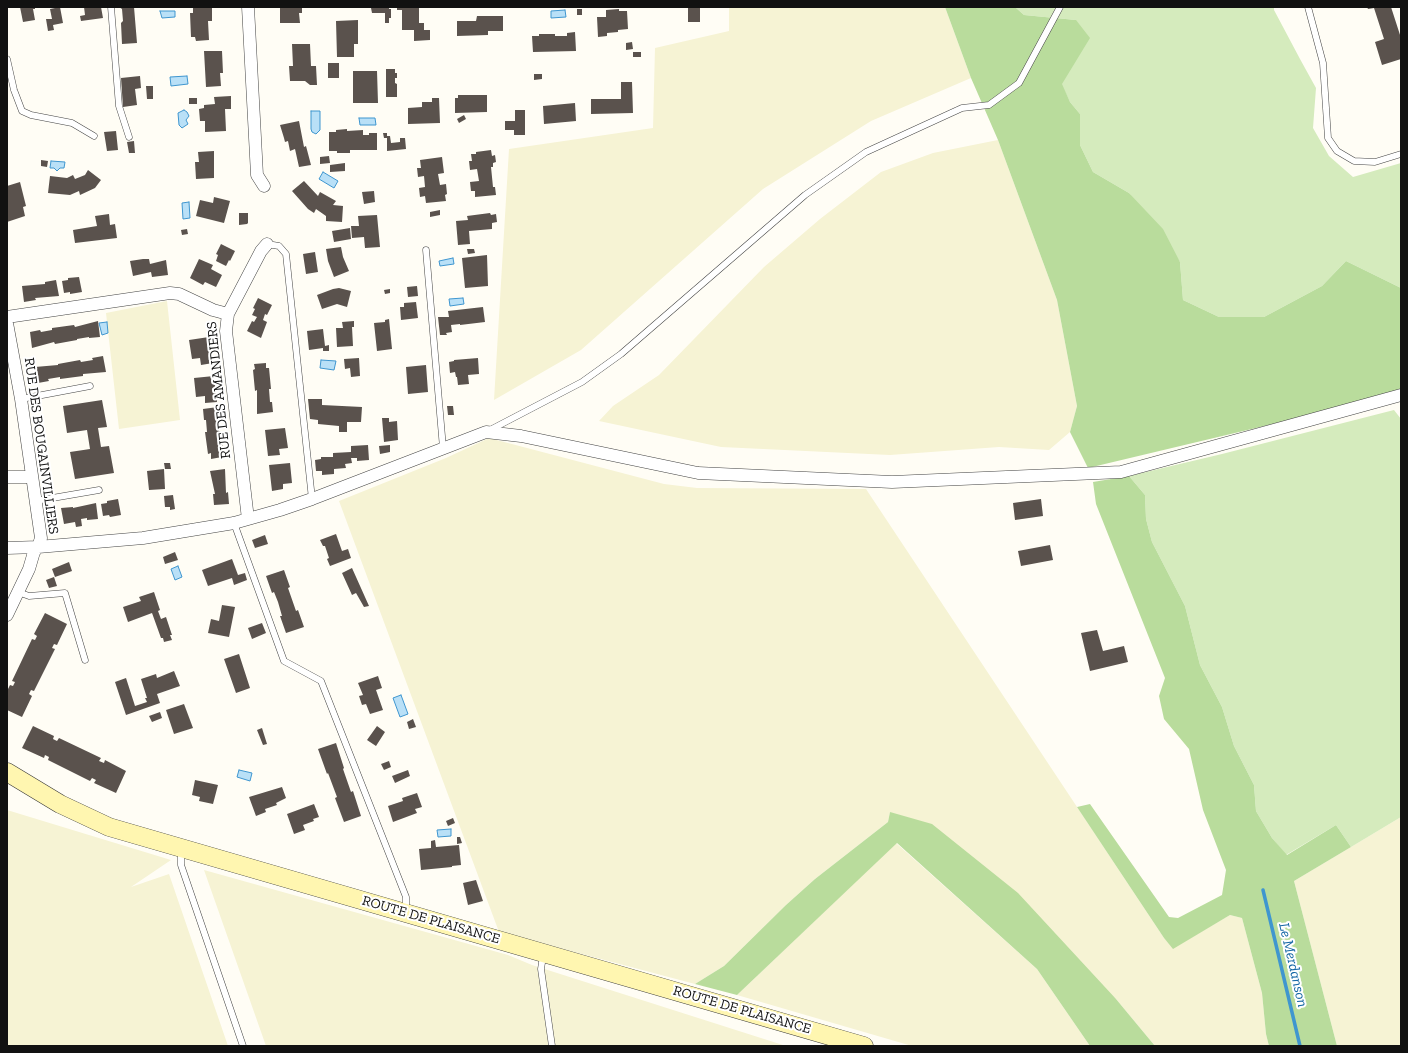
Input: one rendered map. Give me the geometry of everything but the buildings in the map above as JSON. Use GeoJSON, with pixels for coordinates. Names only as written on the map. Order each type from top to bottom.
{"type":"FeatureCollection","features":[{"type":"Feature","properties":{"kind":"main road","name":"ROUTE DE PLAISANCE"},"geometry":{"type":"LineString","coordinates":[[7,772],[60,804],[109,827],[864,1046]]}},
{"type":"Feature","properties":{"kind":"street"},"geometry":{"type":"LineString","coordinates":[[248,7],[257,175],[264,186]]}},
{"type":"Feature","properties":{"kind":"street"},"geometry":{"type":"LineString","coordinates":[[228,314],[260,251],[267,244]]}},
{"type":"Feature","properties":{"kind":"street","name":"RUE DES AMANDIERS"},"geometry":{"type":"LineString","coordinates":[[7,317],[170,293],[179,294],[213,310],[228,314],[226,331],[248,519]]}},
{"type":"Feature","properties":{"kind":"street","name":"RUE DES BOUGAINVILLIERS"},"geometry":{"type":"LineString","coordinates":[[7,323],[21,399],[41,538],[38,547],[34,552],[29,570],[7,615]]}},
{"type":"Feature","properties":{"kind":"street"},"geometry":{"type":"LineString","coordinates":[[7,548],[38,547],[143,538],[234,523],[312,499],[486,432],[521,436],[698,473],[900,482],[1121,472],[1401,395]]}},
{"type":"Feature","properties":{"kind":"street"},"geometry":{"type":"LineString","coordinates":[[7,477],[32,477]]}},
{"type":"Feature","properties":{"kind":"lane"},"geometry":{"type":"LineString","coordinates":[[111,7],[119,106],[129,137]]}},
{"type":"Feature","properties":{"kind":"lane"},"geometry":{"type":"LineString","coordinates":[[486,432],[582,382],[621,354],[805,195],[866,152],[962,108],[989,105],[1019,83],[1060,7]]}},
{"type":"Feature","properties":{"kind":"lane"},"geometry":{"type":"LineString","coordinates":[[1308,7],[1323,63],[1328,138],[1337,151],[1354,161],[1375,162],[1401,154]]}},
{"type":"Feature","properties":{"kind":"lane"},"geometry":{"type":"LineString","coordinates":[[7,60],[14,90],[22,111],[31,115],[72,123],[94,136]]}},
{"type":"Feature","properties":{"kind":"lane"},"geometry":{"type":"LineString","coordinates":[[267,244],[279,246],[286,254],[312,499]]}},
{"type":"Feature","properties":{"kind":"lane"},"geometry":{"type":"LineString","coordinates":[[426,250],[443,448]]}},
{"type":"Feature","properties":{"kind":"lane"},"geometry":{"type":"LineString","coordinates":[[21,399],[90,386]]}},
{"type":"Feature","properties":{"kind":"lane"},"geometry":{"type":"LineString","coordinates":[[35,501],[99,490]]}},
{"type":"Feature","properties":{"kind":"lane"},"geometry":{"type":"LineString","coordinates":[[234,523],[284,661],[321,681],[406,897],[406,913]]}},
{"type":"Feature","properties":{"kind":"lane"},"geometry":{"type":"LineString","coordinates":[[18,592],[29,596],[65,592],[85,660]]}},
{"type":"Feature","properties":{"kind":"lane"},"geometry":{"type":"LineString","coordinates":[[180,847],[181,865],[243,1046]]}},
{"type":"Feature","properties":{"kind":"lane"},"geometry":{"type":"LineString","coordinates":[[544,952],[541,969],[552,1046]]}},
{"type":"Feature","properties":{"kind":"shaded area"},"geometry":{"type":"Polygon","coordinates":[[[729,7],[945,7],[971,78],[871,121],[763,189],[581,350],[494,400],[509,149],[653,128],[655,48],[729,31],[729,7]]]}},
{"type":"Feature","properties":{"kind":"shaded area"},"geometry":{"type":"Polygon","coordinates":[[[998,140],[1057,300],[1077,406],[1070,432],[1049,450],[999,447],[890,455],[721,447],[599,421],[613,406],[659,375],[764,267],[820,219],[881,172],[933,153],[998,140]]]}},
{"type":"Feature","properties":{"kind":"shaded area"},"geometry":{"type":"Polygon","coordinates":[[[167,301],[180,420],[119,429],[106,313],[167,301]]]}},
{"type":"Feature","properties":{"kind":"shaded area"},"geometry":{"type":"Polygon","coordinates":[[[489,438],[664,484],[697,488],[866,489],[1164,938],[1173,948],[1230,915],[1242,918],[1262,993],[1266,1034],[1269,1046],[1155,1046],[1116,999],[890,812],[888,822],[815,879],[786,905],[724,966],[695,984],[499,932],[339,501],[446,458],[489,438]]]}},
{"type":"Feature","properties":{"kind":"shaded area"},"geometry":{"type":"Polygon","coordinates":[[[7,810],[171,860],[131,887],[169,874],[228,1046],[7,1046],[7,810]]]}},
{"type":"Feature","properties":{"kind":"shaded area"},"geometry":{"type":"Polygon","coordinates":[[[1401,817],[1401,1046],[1337,1046],[1294,881],[1401,817]]]}},
{"type":"Feature","properties":{"kind":"shaded area"},"geometry":{"type":"Polygon","coordinates":[[[896,843],[1037,969],[1090,1046],[912,1046],[737,995],[896,843]]]}},
{"type":"Feature","properties":{"kind":"shaded area"},"geometry":{"type":"Polygon","coordinates":[[[204,870],[508,955],[532,965],[786,1046],[266,1046],[204,870]]]}},
{"type":"Feature","properties":{"kind":"green space"},"geometry":{"type":"Polygon","coordinates":[[[945,7],[1015,7],[1024,15],[1076,20],[1090,38],[1062,84],[1070,102],[1080,114],[1080,145],[1093,172],[1129,193],[1163,229],[1180,262],[1183,300],[1219,317],[1264,317],[1322,286],[1346,261],[1401,288],[1401,395],[1365,402],[1088,468],[1070,432],[1077,406],[1057,300],[998,140],[971,78],[945,7]]]}},
{"type":"Feature","properties":{"kind":"green space"},"geometry":{"type":"Polygon","coordinates":[[[1015,7],[1274,7],[1274,10],[1316,88],[1313,128],[1329,156],[1353,177],[1401,163],[1401,288],[1346,261],[1322,286],[1264,317],[1219,317],[1183,300],[1180,262],[1129,193],[1093,172],[1080,145],[1080,114],[1070,102],[1061,84],[1076,20],[1024,15],[1015,7]]]}},
{"type":"Feature","properties":{"kind":"green space"},"geometry":{"type":"Polygon","coordinates":[[[1394,410],[1401,419],[1401,817],[1351,847],[1336,825],[1286,855],[1272,838],[1256,811],[1254,785],[1234,746],[1222,707],[1200,665],[1185,606],[1152,542],[1146,519],[1145,495],[1129,476],[1394,410]]]}},
{"type":"Feature","properties":{"kind":"green space"},"geometry":{"type":"Polygon","coordinates":[[[1129,476],[1145,495],[1146,519],[1152,542],[1185,606],[1200,665],[1222,707],[1234,746],[1254,785],[1256,811],[1272,838],[1287,855],[1336,825],[1351,847],[1294,881],[1337,1046],[1269,1046],[1266,1034],[1262,993],[1242,918],[1230,915],[1173,949],[1164,938],[1077,807],[1090,804],[1169,917],[1178,918],[1222,895],[1226,870],[1203,810],[1189,749],[1164,719],[1159,696],[1165,678],[1096,504],[1093,482],[1129,476]]]}},
{"type":"Feature","properties":{"kind":"green space"},"geometry":{"type":"Polygon","coordinates":[[[890,812],[932,824],[1018,893],[1116,999],[1155,1046],[1090,1046],[1037,969],[897,843],[737,995],[695,984],[724,966],[786,905],[815,879],[888,822],[890,812]]]}},
{"type":"Feature","properties":{"kind":"water"},"geometry":{"type":"Polygon","coordinates":[[[565,10],[566,17],[551,18],[551,11],[565,10]]]}},
{"type":"Feature","properties":{"kind":"water"},"geometry":{"type":"Polygon","coordinates":[[[160,11],[175,11],[175,17],[162,18],[160,11]]]}},
{"type":"Feature","properties":{"kind":"water"},"geometry":{"type":"Polygon","coordinates":[[[187,76],[188,84],[171,86],[170,77],[187,76]]]}},
{"type":"Feature","properties":{"kind":"water"},"geometry":{"type":"Polygon","coordinates":[[[184,110],[189,116],[186,120],[188,124],[182,128],[179,125],[178,113],[184,110]]]}},
{"type":"Feature","properties":{"kind":"water"},"geometry":{"type":"Polygon","coordinates":[[[311,111],[320,111],[320,130],[316,134],[312,132],[311,129],[311,111]]]}},
{"type":"Feature","properties":{"kind":"water"},"geometry":{"type":"Polygon","coordinates":[[[359,118],[375,118],[376,125],[360,125],[359,118]]]}},
{"type":"Feature","properties":{"kind":"water"},"geometry":{"type":"Polygon","coordinates":[[[51,161],[65,162],[64,168],[60,168],[57,171],[54,168],[50,168],[51,161]]]}},
{"type":"Feature","properties":{"kind":"water"},"geometry":{"type":"Polygon","coordinates":[[[323,172],[338,181],[334,188],[319,179],[323,172]]]}},
{"type":"Feature","properties":{"kind":"water"},"geometry":{"type":"Polygon","coordinates":[[[189,202],[190,218],[183,219],[182,203],[189,202]]]}},
{"type":"Feature","properties":{"kind":"water"},"geometry":{"type":"Polygon","coordinates":[[[453,258],[454,264],[440,266],[439,261],[453,258]]]}},
{"type":"Feature","properties":{"kind":"water"},"geometry":{"type":"Polygon","coordinates":[[[463,298],[464,304],[450,306],[449,299],[463,298]]]}},
{"type":"Feature","properties":{"kind":"water"},"geometry":{"type":"Polygon","coordinates":[[[107,322],[108,333],[102,335],[99,323],[107,322]]]}},
{"type":"Feature","properties":{"kind":"water"},"geometry":{"type":"Polygon","coordinates":[[[321,360],[336,361],[334,370],[320,368],[321,360]]]}},
{"type":"Feature","properties":{"kind":"water"},"geometry":{"type":"Polygon","coordinates":[[[178,566],[182,577],[175,580],[171,569],[178,566]]]}},
{"type":"Feature","properties":{"kind":"water"},"geometry":{"type":"Polygon","coordinates":[[[401,695],[408,714],[400,717],[393,698],[401,695]]]}},
{"type":"Feature","properties":{"kind":"water"},"geometry":{"type":"Polygon","coordinates":[[[239,770],[252,773],[250,781],[237,777],[239,770]]]}},
{"type":"Feature","properties":{"kind":"water"},"geometry":{"type":"Polygon","coordinates":[[[451,829],[451,836],[438,837],[437,830],[451,829]]]}},
{"type":"Feature","properties":{"kind":"waterway","name":"Le Merdanson"},"geometry":{"type":"LineString","coordinates":[[1263,890],[1300,1046]]}}]}
